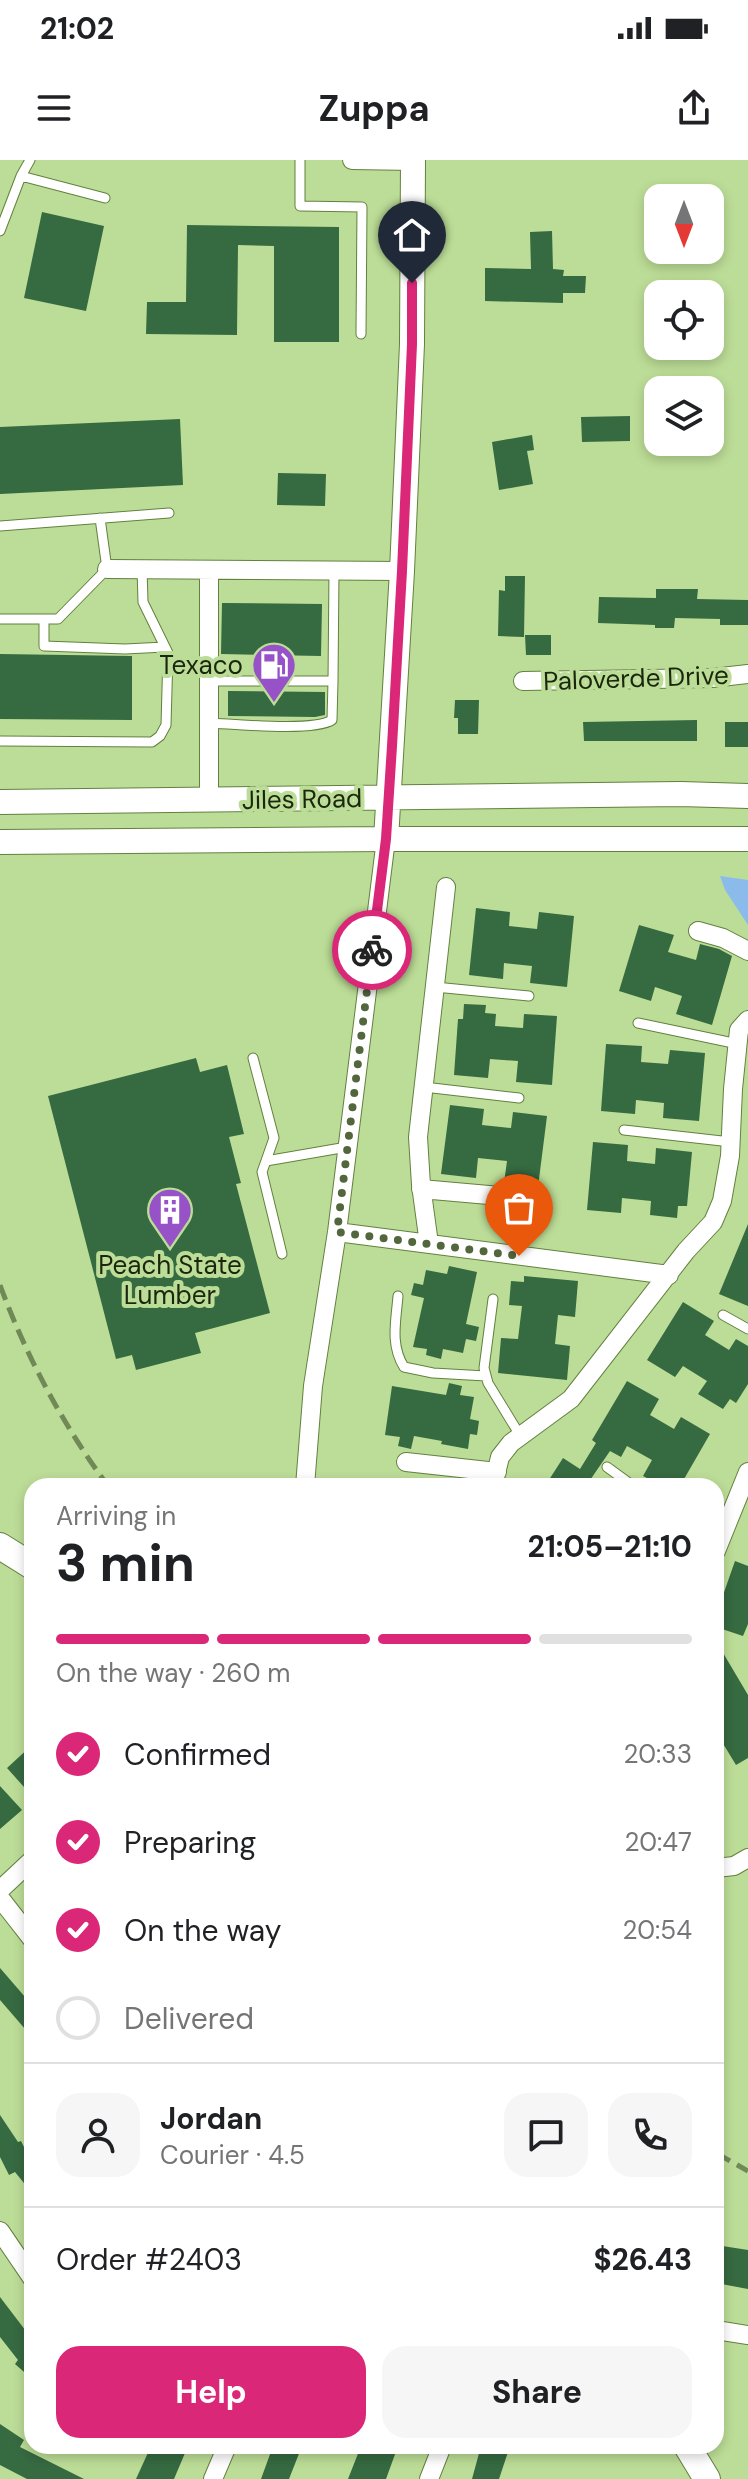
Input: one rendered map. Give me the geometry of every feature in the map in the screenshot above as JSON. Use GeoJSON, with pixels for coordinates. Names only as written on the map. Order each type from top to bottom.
{"type":"FeatureCollection","features":[{"type":"Feature","properties":{"kind":"main road"},"geometry":{"type":"LineString","coordinates":[[0,1546],[24,1561]]}},
{"type":"Feature","properties":{"kind":"main road"},"geometry":{"type":"LineString","coordinates":[[692,2454],[707,2479]]}},
{"type":"Feature","properties":{"kind":"street"},"geometry":{"type":"LineString","coordinates":[[306,1478],[313,1386],[337,1232],[386,839],[412,344],[413,160],[352,160]]}},
{"type":"Feature","properties":{"kind":"street"},"geometry":{"type":"LineString","coordinates":[[107,569],[402,571]]}},
{"type":"Feature","properties":{"kind":"street"},"geometry":{"type":"LineString","coordinates":[[209,570],[209,800]]}},
{"type":"Feature","properties":{"kind":"street","name":"Paloverde Drive"},"geometry":{"type":"LineString","coordinates":[[523,681],[712,678],[748,674]]}},
{"type":"Feature","properties":{"kind":"street","name":"Jiles Road"},"geometry":{"type":"LineString","coordinates":[[0,802],[681,794],[748,796]]}},
{"type":"Feature","properties":{"kind":"street","name":"Jiles Road"},"geometry":{"type":"LineString","coordinates":[[0,842],[748,839]]}},
{"type":"Feature","properties":{"kind":"street"},"geometry":{"type":"LineString","coordinates":[[429,1244],[418,1137],[446,887]]}},
{"type":"Feature","properties":{"kind":"street"},"geometry":{"type":"LineString","coordinates":[[698,931],[723,938],[748,951]]}},
{"type":"Feature","properties":{"kind":"street"},"geometry":{"type":"LineString","coordinates":[[495,1478],[500,1457],[571,1399],[686,1251],[713,1222],[722,1201],[731,1142],[739,1030],[748,1020]]}},
{"type":"Feature","properties":{"kind":"street"},"geometry":{"type":"LineString","coordinates":[[421,1189],[500,1196]]}},
{"type":"Feature","properties":{"kind":"street"},"geometry":{"type":"LineString","coordinates":[[337,1232],[669,1275]]}},
{"type":"Feature","properties":{"kind":"street"},"geometry":{"type":"LineString","coordinates":[[406,1462],[490,1478]]}},
{"type":"Feature","properties":{"kind":"street"},"geometry":{"type":"LineString","coordinates":[[724,1526],[748,1472]]}},
{"type":"Feature","properties":{"kind":"street"},"geometry":{"type":"LineString","coordinates":[[724,1867],[734,1866],[748,1858]]}},
{"type":"Feature","properties":{"kind":"street"},"geometry":{"type":"LineString","coordinates":[[0,1890],[24,1868]]}},
{"type":"Feature","properties":{"kind":"street"},"geometry":{"type":"LineString","coordinates":[[0,1898],[24,1929]]}},
{"type":"Feature","properties":{"kind":"street"},"geometry":{"type":"LineString","coordinates":[[0,2231],[24,2266]]}},
{"type":"Feature","properties":{"kind":"street"},"geometry":{"type":"LineString","coordinates":[[724,2331],[748,2335]]}},
{"type":"Feature","properties":{"kind":"street"},"geometry":{"type":"LineString","coordinates":[[213,2479],[224,2454]]}},
{"type":"Feature","properties":{"kind":"street"},"geometry":{"type":"LineString","coordinates":[[429,2479],[439,2454]]}},
{"type":"Feature","properties":{"kind":"lane"},"geometry":{"type":"LineString","coordinates":[[0,231],[30,160]]}},
{"type":"Feature","properties":{"kind":"lane"},"geometry":{"type":"LineString","coordinates":[[300,160],[300,206],[362,207],[361,334]]}},
{"type":"Feature","properties":{"kind":"lane"},"geometry":{"type":"LineString","coordinates":[[21,176],[105,198]]}},
{"type":"Feature","properties":{"kind":"lane"},"geometry":{"type":"LineString","coordinates":[[0,526],[169,513]]}},
{"type":"Feature","properties":{"kind":"lane"},"geometry":{"type":"LineString","coordinates":[[0,619],[58,619],[107,569],[100,518]]}},
{"type":"Feature","properties":{"kind":"lane"},"geometry":{"type":"LineString","coordinates":[[0,741],[152,742],[160,736],[166,725],[168,653],[143,602],[142,569]]}},
{"type":"Feature","properties":{"kind":"lane"},"geometry":{"type":"LineString","coordinates":[[209,723],[311,726],[332,720],[334,571]]}},
{"type":"Feature","properties":{"kind":"lane"},"geometry":{"type":"LineString","coordinates":[[44,619],[44,646],[165,647]]}},
{"type":"Feature","properties":{"kind":"lane"},"geometry":{"type":"LineString","coordinates":[[209,681],[333,681]]}},
{"type":"Feature","properties":{"kind":"lane"},"geometry":{"type":"LineString","coordinates":[[435,987],[529,996]]}},
{"type":"Feature","properties":{"kind":"lane"},"geometry":{"type":"LineString","coordinates":[[638,1023],[738,1044]]}},
{"type":"Feature","properties":{"kind":"lane"},"geometry":{"type":"LineString","coordinates":[[253,1058],[274,1138],[262,1172],[282,1254]]}},
{"type":"Feature","properties":{"kind":"lane"},"geometry":{"type":"LineString","coordinates":[[424,1087],[519,1098]]}},
{"type":"Feature","properties":{"kind":"lane"},"geometry":{"type":"LineString","coordinates":[[624,1130],[731,1142]]}},
{"type":"Feature","properties":{"kind":"lane"},"geometry":{"type":"LineString","coordinates":[[266,1161],[347,1147]]}},
{"type":"Feature","properties":{"kind":"lane"},"geometry":{"type":"LineString","coordinates":[[398,1296],[394,1339],[396,1355],[404,1367],[433,1373],[486,1376]]}},
{"type":"Feature","properties":{"kind":"lane"},"geometry":{"type":"LineString","coordinates":[[493,1299],[484,1368],[488,1383],[521,1437]]}},
{"type":"Feature","properties":{"kind":"lane"},"geometry":{"type":"LineString","coordinates":[[723,1315],[748,1329]]}},
{"type":"Feature","properties":{"kind":"lane"},"geometry":{"type":"LineString","coordinates":[[607,1467],[622,1478]]}},
{"type":"Feature","properties":{"kind":"water"},"geometry":{"type":"Polygon","coordinates":[[[720,876],[748,880],[748,925],[725,890],[720,876]]]}},
{"type":"Feature","properties":{"kind":"building"},"geometry":{"type":"Polygon","coordinates":[[[42,212],[104,226],[86,311],[24,298],[42,212]]]}},
{"type":"Feature","properties":{"kind":"building"},"geometry":{"type":"Polygon","coordinates":[[[187,225],[339,227],[339,342],[274,342],[274,246],[238,245],[237,335],[146,334],[147,302],[186,302],[187,225]]]}},
{"type":"Feature","properties":{"kind":"building"},"geometry":{"type":"Polygon","coordinates":[[[552,231],[553,269],[564,270],[563,276],[586,276],[585,293],[563,293],[563,303],[485,301],[485,268],[531,269],[530,232],[552,231]]]}},
{"type":"Feature","properties":{"kind":"building"},"geometry":{"type":"Polygon","coordinates":[[[630,416],[630,441],[582,442],[581,417],[630,416]]]}},
{"type":"Feature","properties":{"kind":"building"},"geometry":{"type":"Polygon","coordinates":[[[180,419],[183,485],[0,494],[0,427],[180,419]]]}},
{"type":"Feature","properties":{"kind":"building"},"geometry":{"type":"Polygon","coordinates":[[[532,435],[534,450],[527,451],[533,484],[499,490],[492,442],[532,435]]]}},
{"type":"Feature","properties":{"kind":"building"},"geometry":{"type":"Polygon","coordinates":[[[278,473],[326,474],[325,506],[277,505],[278,473]]]}},
{"type":"Feature","properties":{"kind":"building"},"geometry":{"type":"Polygon","coordinates":[[[505,576],[525,576],[524,637],[498,636],[499,590],[505,591],[505,576]]]}},
{"type":"Feature","properties":{"kind":"building"},"geometry":{"type":"Polygon","coordinates":[[[656,589],[698,589],[697,599],[748,600],[748,625],[720,625],[720,619],[675,618],[674,628],[598,623],[599,597],[656,598],[656,589]]]}},
{"type":"Feature","properties":{"kind":"building"},"geometry":{"type":"Polygon","coordinates":[[[222,603],[322,604],[321,656],[221,654],[222,603]]]}},
{"type":"Feature","properties":{"kind":"building"},"geometry":{"type":"Polygon","coordinates":[[[525,635],[551,635],[551,655],[526,655],[525,635]]]}},
{"type":"Feature","properties":{"kind":"building"},"geometry":{"type":"Polygon","coordinates":[[[0,654],[132,656],[132,720],[0,719],[0,654]]]}},
{"type":"Feature","properties":{"kind":"building"},"geometry":{"type":"Polygon","coordinates":[[[228,691],[325,692],[325,715],[228,716],[228,691]]]}},
{"type":"Feature","properties":{"kind":"building"},"geometry":{"type":"Polygon","coordinates":[[[455,700],[479,700],[478,734],[458,734],[458,718],[454,718],[455,700]]]}},
{"type":"Feature","properties":{"kind":"building"},"geometry":{"type":"Polygon","coordinates":[[[697,720],[697,741],[584,741],[583,722],[697,720]]]}},
{"type":"Feature","properties":{"kind":"building"},"geometry":{"type":"Polygon","coordinates":[[[725,722],[748,722],[748,747],[725,747],[725,722]]]}},
{"type":"Feature","properties":{"kind":"building"},"geometry":{"type":"Polygon","coordinates":[[[476,908],[510,912],[509,926],[537,929],[539,912],[574,916],[567,987],[530,983],[532,966],[504,963],[503,979],[469,975],[476,908]]]}},
{"type":"Feature","properties":{"kind":"building"},"geometry":{"type":"Polygon","coordinates":[[[639,925],[674,935],[668,952],[696,960],[700,944],[732,956],[712,1025],[676,1014],[682,996],[655,987],[651,1001],[619,991],[639,925]]]}},
{"type":"Feature","properties":{"kind":"building"},"geometry":{"type":"Polygon","coordinates":[[[464,1004],[486,1005],[485,1013],[496,1014],[495,1026],[523,1028],[524,1014],[557,1016],[552,1085],[516,1082],[518,1061],[490,1059],[488,1078],[454,1075],[458,1019],[463,1019],[464,1004]]]}},
{"type":"Feature","properties":{"kind":"building"},"geometry":{"type":"Polygon","coordinates":[[[606,1044],[642,1046],[641,1062],[668,1064],[670,1050],[705,1053],[699,1121],[663,1118],[664,1103],[636,1100],[635,1114],[601,1111],[606,1044]]]}},
{"type":"Feature","properties":{"kind":"building","name":"Peach State Lumber"},"geometry":{"type":"Polygon","coordinates":[[[196,1058],[200,1072],[227,1065],[244,1134],[229,1137],[241,1183],[236,1184],[270,1313],[195,1333],[201,1353],[136,1370],[132,1355],[116,1359],[48,1096],[196,1058]]]}},
{"type":"Feature","properties":{"kind":"building"},"geometry":{"type":"Polygon","coordinates":[[[450,1105],[484,1109],[482,1125],[511,1128],[513,1112],[547,1116],[538,1187],[504,1183],[507,1161],[478,1158],[476,1178],[441,1174],[450,1105]]]}},
{"type":"Feature","properties":{"kind":"building"},"geometry":{"type":"Polygon","coordinates":[[[593,1142],[628,1145],[627,1161],[655,1164],[656,1148],[692,1152],[687,1206],[678,1206],[677,1218],[650,1215],[651,1201],[622,1198],[621,1213],[587,1210],[593,1142]]]}},
{"type":"Feature","properties":{"kind":"building"},"geometry":{"type":"Polygon","coordinates":[[[748,1224],[748,1306],[719,1294],[748,1224]]]}},
{"type":"Feature","properties":{"kind":"building"},"geometry":{"type":"Polygon","coordinates":[[[449,1266],[477,1272],[466,1324],[479,1327],[476,1341],[466,1339],[463,1353],[443,1349],[441,1359],[426,1355],[427,1349],[413,1347],[424,1298],[411,1295],[414,1283],[423,1285],[426,1270],[447,1274],[449,1266]]]}},
{"type":"Feature","properties":{"kind":"building"},"geometry":{"type":"Polygon","coordinates":[[[524,1276],[578,1281],[575,1317],[558,1315],[555,1344],[570,1346],[567,1380],[498,1373],[501,1338],[518,1339],[522,1306],[509,1305],[511,1281],[524,1282],[524,1276]]]}},
{"type":"Feature","properties":{"kind":"building"},"geometry":{"type":"Polygon","coordinates":[[[683,1302],[714,1321],[705,1335],[729,1350],[736,1339],[748,1346],[748,1384],[736,1403],[730,1399],[723,1409],[698,1394],[707,1381],[683,1366],[675,1377],[647,1360],[683,1302]]]}},
{"type":"Feature","properties":{"kind":"building"},"geometry":{"type":"Polygon","coordinates":[[[627,1381],[659,1399],[650,1415],[674,1429],[681,1417],[710,1434],[685,1478],[643,1476],[652,1460],[627,1446],[621,1457],[610,1451],[591,1478],[550,1478],[563,1458],[580,1469],[596,1443],[592,1440],[627,1381]]]}},
{"type":"Feature","properties":{"kind":"building"},"geometry":{"type":"Polygon","coordinates":[[[449,1383],[462,1386],[460,1395],[474,1397],[470,1419],[479,1421],[477,1435],[470,1434],[468,1449],[414,1436],[411,1449],[398,1446],[400,1437],[385,1435],[392,1386],[446,1395],[449,1383]]]}},
{"type":"Feature","properties":{"kind":"building"},"geometry":{"type":"Polygon","coordinates":[[[735,1561],[748,1566],[748,1624],[743,1636],[724,1630],[724,1592],[735,1561]]]}},
{"type":"Feature","properties":{"kind":"building"},"geometry":{"type":"Polygon","coordinates":[[[724,1654],[748,1695],[748,1758],[736,1765],[724,1745],[724,1654]]]}},
{"type":"Feature","properties":{"kind":"building"},"geometry":{"type":"Polygon","coordinates":[[[24,1752],[24,1787],[7,1768],[24,1752]]]}},
{"type":"Feature","properties":{"kind":"building"},"geometry":{"type":"Polygon","coordinates":[[[0,1786],[22,1810],[0,1829],[0,1786]]]}},
{"type":"Feature","properties":{"kind":"building"},"geometry":{"type":"Polygon","coordinates":[[[0,1968],[24,1996],[24,2028],[0,2000],[0,1968]]]}},
{"type":"Feature","properties":{"kind":"building"},"geometry":{"type":"Polygon","coordinates":[[[0,2115],[24,2147],[24,2183],[15,2172],[9,2175],[0,2157],[0,2115]]]}},
{"type":"Feature","properties":{"kind":"building"},"geometry":{"type":"Polygon","coordinates":[[[724,2246],[748,2250],[748,2289],[724,2284],[724,2246]]]}},
{"type":"Feature","properties":{"kind":"building"},"geometry":{"type":"Polygon","coordinates":[[[0,2297],[24,2328],[24,2372],[15,2364],[18,2360],[0,2337],[0,2297]]]}},
{"type":"Feature","properties":{"kind":"building"},"geometry":{"type":"Polygon","coordinates":[[[0,2424],[24,2440],[20,2447],[24,2449],[24,2454],[34,2454],[84,2479],[27,2479],[0,2465],[0,2424]]]}},
{"type":"Feature","properties":{"kind":"building"},"geometry":{"type":"Polygon","coordinates":[[[147,2454],[185,2454],[174,2479],[136,2479],[147,2454]]]}},
{"type":"Feature","properties":{"kind":"building"},"geometry":{"type":"Polygon","coordinates":[[[270,2454],[299,2454],[289,2479],[261,2479],[270,2454]]]}},
{"type":"Feature","properties":{"kind":"building"},"geometry":{"type":"Polygon","coordinates":[[[358,2454],[395,2454],[386,2479],[348,2479],[358,2454]]]}},
{"type":"Feature","properties":{"kind":"building"},"geometry":{"type":"Polygon","coordinates":[[[479,2454],[507,2454],[499,2479],[472,2479],[479,2454]]]}},
{"type":"Feature","properties":{"kind":"railway"},"geometry":{"type":"LineString","coordinates":[[0,1285],[47,1389],[103,1478]]}},
{"type":"Feature","properties":{"kind":"railway"},"geometry":{"type":"LineString","coordinates":[[724,2158],[748,2171]]}},
{"type":"Feature","properties":{"kind":"way so far"},"geometry":{"type":"LineString","coordinates":[[372,950],[337,1232],[519,1256]]}},
{"type":"Feature","properties":{"kind":"place","name":"Texaco"},"geometry":{"type":"Point","coordinates":[274,704]}},
{"type":"Feature","properties":{"kind":"place","name":"Peach State Lumber"},"geometry":{"type":"Point","coordinates":[170,1249]}},
{"type":"Feature","properties":{"kind":"route"},"geometry":{"type":"LineString","coordinates":[[372,950],[386,839],[392,746],[412,344],[412,283]]}}]}
